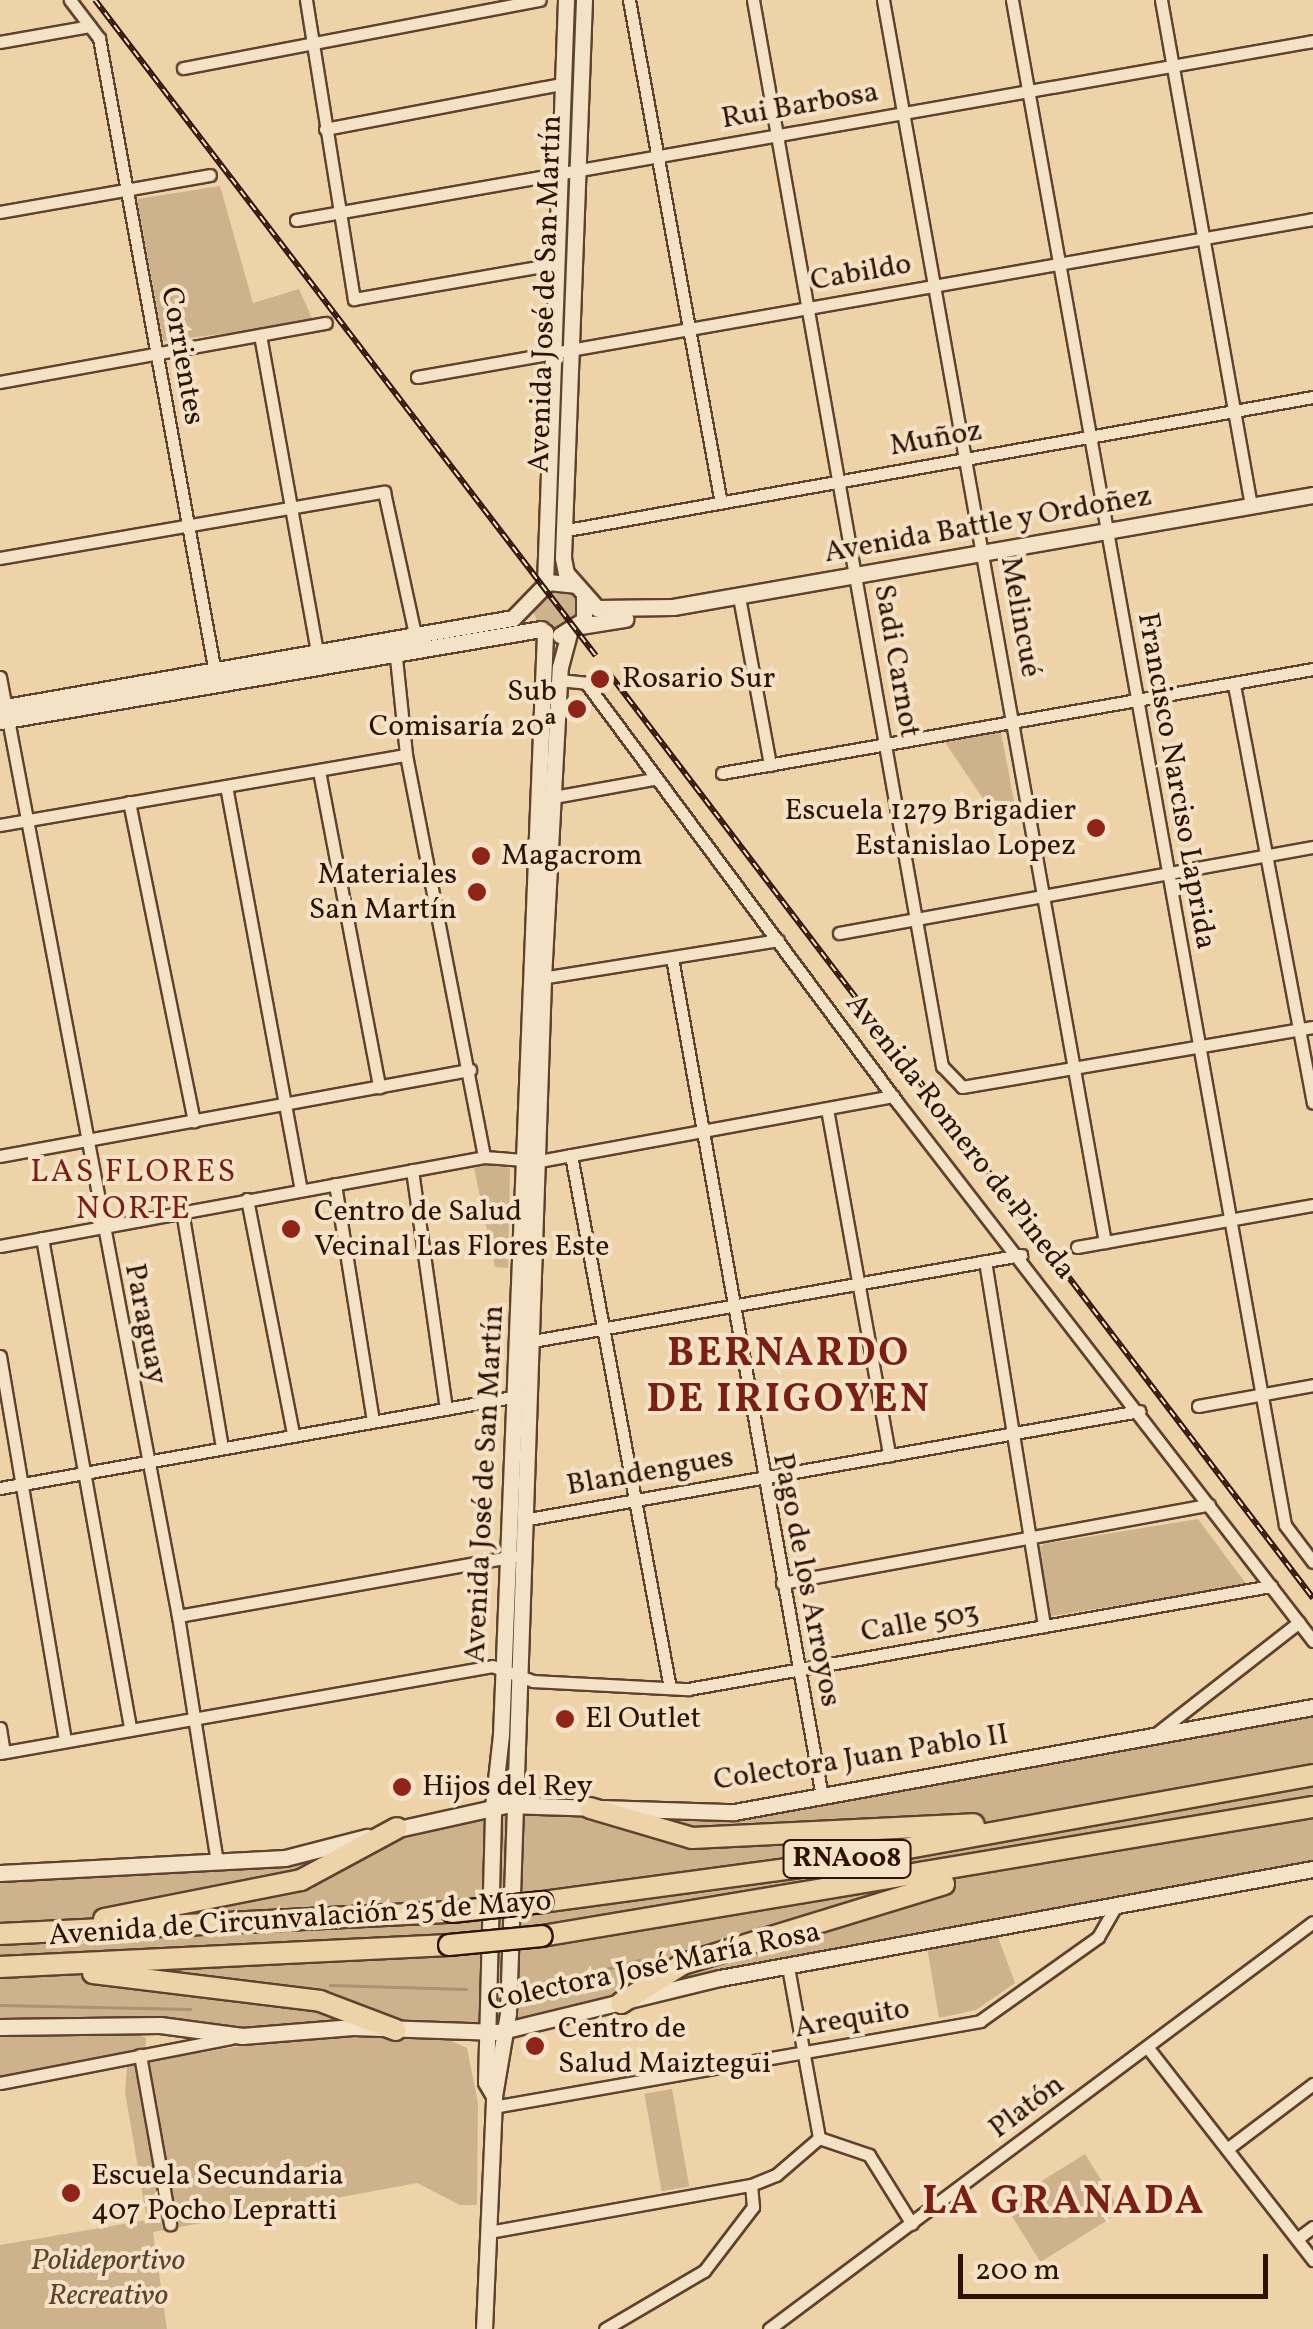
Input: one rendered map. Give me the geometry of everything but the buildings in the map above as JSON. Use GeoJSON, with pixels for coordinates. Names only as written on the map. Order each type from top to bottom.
{"type":"FeatureCollection","features":[{"type":"Feature","properties":{"kind":"highway","name":"Avenida de Circunvalación 25 de Mayo"},"geometry":{"type":"LineString","coordinates":[[6,1934],[452,1912],[542,1902],[814,1864],[1313,1775]]}},
{"type":"Feature","properties":{"kind":"highway","name":"RNA008"},"geometry":{"type":"LineString","coordinates":[[590,1808],[692,1838],[733,1839],[860,1834],[1150,1806]]}},
{"type":"Feature","properties":{"kind":"highway","name":"Avenida de Circunvalación 25 de Mayo"},"geometry":{"type":"LineString","coordinates":[[11,1967],[450,1945],[542,1936],[1313,1807]]}},
{"type":"Feature","properties":{"kind":"highway"},"geometry":{"type":"LineString","coordinates":[[6,1934],[262,1891],[301,1880],[397,1828]]}},
{"type":"Feature","properties":{"kind":"highway"},"geometry":{"type":"LineString","coordinates":[[621,2002],[683,1964],[1042,1855]]}},
{"type":"Feature","properties":{"kind":"highway"},"geometry":{"type":"LineString","coordinates":[[11,1967],[320,2001],[396,2030]]}},
{"type":"Feature","properties":{"kind":"main road","name":"Avenida José de San Martín"},"geometry":{"type":"LineString","coordinates":[[545,584],[566,0]]}},
{"type":"Feature","properties":{"kind":"main road","name":"Avenida José de San Martín"},"geometry":{"type":"LineString","coordinates":[[580,590],[563,558],[568,530],[570,352],[584,0]]}},
{"type":"Feature","properties":{"kind":"main road","name":"Avenida Battle y Ordoñez"},"geometry":{"type":"LineString","coordinates":[[574,630],[673,607],[1313,496]]}},
{"type":"Feature","properties":{"kind":"main road"},"geometry":{"type":"LineString","coordinates":[[3,714],[417,641],[513,618],[545,584],[580,590],[587,612],[574,630],[417,641]]}},
{"type":"Feature","properties":{"kind":"main road","name":"Avenida Battle y Ordoñez"},"geometry":{"type":"LineString","coordinates":[[580,590],[613,613],[673,607]]}},
{"type":"Feature","properties":{"kind":"main road"},"geometry":{"type":"LineString","coordinates":[[532,600],[543,630]]}},
{"type":"Feature","properties":{"kind":"main road","name":"Avenida José de San Martín"},"geometry":{"type":"LineString","coordinates":[[543,630],[546,798]]}},
{"type":"Feature","properties":{"kind":"main road","name":"Avenida José de San Martín"},"geometry":{"type":"LineString","coordinates":[[494,2102],[486,2082],[493,1807],[510,1670],[533,1162],[536,979],[546,798],[559,680],[574,630]]}},
{"type":"Feature","properties":{"kind":"main road"},"geometry":{"type":"LineString","coordinates":[[215,676],[318,652],[394,645]]}},
{"type":"Feature","properties":{"kind":"main road","name":"Avenida José de San Martín"},"geometry":{"type":"LineString","coordinates":[[515,1556],[524,1520],[522,1395]]}},
{"type":"Feature","properties":{"kind":"main road","name":"Avenida José de San Martín"},"geometry":{"type":"LineString","coordinates":[[484,2329],[494,2102],[506,2030],[517,1806],[510,1670]]}},
{"type":"Feature","properties":{"kind":"main road","name":"Colectora Juan Pablo II"},"geometry":{"type":"LineString","coordinates":[[0,1872],[285,1858],[493,1807],[734,1812],[1313,1707]]}},
{"type":"Feature","properties":{"kind":"main road","name":"Colectora José María Rosa"},"geometry":{"type":"LineString","coordinates":[[0,2026],[160,2025],[242,2036],[308,2028],[506,2030],[788,1967],[1313,1869]]}},
{"type":"Feature","properties":{"kind":"street"},"geometry":{"type":"LineString","coordinates":[[0,42],[90,26],[70,0]]}},
{"type":"Feature","properties":{"kind":"street"},"geometry":{"type":"LineString","coordinates":[[306,0],[354,299],[554,264]]}},
{"type":"Feature","properties":{"kind":"street"},"geometry":{"type":"LineString","coordinates":[[183,68],[540,0]]}},
{"type":"Feature","properties":{"kind":"street"},"geometry":{"type":"LineString","coordinates":[[629,0],[721,503]]}},
{"type":"Feature","properties":{"kind":"street","name":"Sadi Carnot"},"geometry":{"type":"LineString","coordinates":[[753,0],[939,1055],[962,1087],[1074,1068]]}},
{"type":"Feature","properties":{"kind":"street","name":"Melincué"},"geometry":{"type":"LineString","coordinates":[[883,0],[1105,1242]]}},
{"type":"Feature","properties":{"kind":"street","name":"Francisco Narciso Laprida"},"geometry":{"type":"LineString","coordinates":[[1012,0],[1164,874],[1201,1047],[1285,1525],[1313,1562]]}},
{"type":"Feature","properties":{"kind":"street"},"geometry":{"type":"LineString","coordinates":[[1161,0],[1207,238],[1252,506]]}},
{"type":"Feature","properties":{"kind":"street","name":"Corrientes"},"geometry":{"type":"LineString","coordinates":[[90,26],[99,38],[215,676]]}},
{"type":"Feature","properties":{"kind":"street","name":"Rui Barbosa"},"geometry":{"type":"LineString","coordinates":[[296,220],[1313,41]]}},
{"type":"Feature","properties":{"kind":"street"},"geometry":{"type":"LineString","coordinates":[[326,128],[562,84]]}},
{"type":"Feature","properties":{"kind":"street"},"geometry":{"type":"LineString","coordinates":[[0,212],[210,175]]}},
{"type":"Feature","properties":{"kind":"street","name":"Cabildo"},"geometry":{"type":"LineString","coordinates":[[417,377],[1313,219]]}},
{"type":"Feature","properties":{"kind":"street"},"geometry":{"type":"LineString","coordinates":[[0,382],[326,324]]}},
{"type":"Feature","properties":{"kind":"street"},"geometry":{"type":"LineString","coordinates":[[260,336],[318,652]]}},
{"type":"Feature","properties":{"kind":"street","name":"Muñoz"},"geometry":{"type":"LineString","coordinates":[[568,530],[1313,397]]}},
{"type":"Feature","properties":{"kind":"street"},"geometry":{"type":"LineString","coordinates":[[0,558],[384,492],[417,641]]}},
{"type":"Feature","properties":{"kind":"street"},"geometry":{"type":"LineString","coordinates":[[739,596],[770,765]]}},
{"type":"Feature","properties":{"kind":"street"},"geometry":{"type":"LineString","coordinates":[[394,645],[406,755],[484,1157]]}},
{"type":"Feature","properties":{"kind":"street"},"geometry":{"type":"LineString","coordinates":[[722,773],[1313,669]]}},
{"type":"Feature","properties":{"kind":"street","name":"Paraguay"},"geometry":{"type":"LineString","coordinates":[[0,678],[3,714],[27,820],[100,1225],[178,1616],[217,1863]]}},
{"type":"Feature","properties":{"kind":"street","name":"Avenida Romero de Pineda"},"geometry":{"type":"LineString","coordinates":[[559,680],[586,683],[893,1096],[1021,1255],[1313,1640]]}},
{"type":"Feature","properties":{"kind":"street"},"geometry":{"type":"LineString","coordinates":[[1234,685],[1265,855],[1307,1028],[1313,1103]]}},
{"type":"Feature","properties":{"kind":"street"},"geometry":{"type":"LineString","coordinates":[[0,825],[406,755]]}},
{"type":"Feature","properties":{"kind":"street"},"geometry":{"type":"LineString","coordinates":[[320,771],[380,1087]]}},
{"type":"Feature","properties":{"kind":"street"},"geometry":{"type":"LineString","coordinates":[[546,798],[654,779]]}},
{"type":"Feature","properties":{"kind":"street"},"geometry":{"type":"LineString","coordinates":[[226,786],[301,1190]]}},
{"type":"Feature","properties":{"kind":"street"},"geometry":{"type":"LineString","coordinates":[[129,802],[194,1121]]}},
{"type":"Feature","properties":{"kind":"street"},"geometry":{"type":"LineString","coordinates":[[839,933],[1313,847]]}},
{"type":"Feature","properties":{"kind":"street"},"geometry":{"type":"LineString","coordinates":[[536,979],[778,940]]}},
{"type":"Feature","properties":{"kind":"street","name":"Pago de los Arroyos"},"geometry":{"type":"LineString","coordinates":[[672,958],[761,1477],[822,1797]]}},
{"type":"Feature","properties":{"kind":"street"},"geometry":{"type":"LineString","coordinates":[[1074,1068],[1307,1028]]}},
{"type":"Feature","properties":{"kind":"street"},"geometry":{"type":"LineString","coordinates":[[0,1156],[470,1070]]}},
{"type":"Feature","properties":{"kind":"street"},"geometry":{"type":"LineString","coordinates":[[0,1246],[484,1157],[533,1162],[893,1096]]}},
{"type":"Feature","properties":{"kind":"street"},"geometry":{"type":"LineString","coordinates":[[827,1108],[889,1455]]}},
{"type":"Feature","properties":{"kind":"street"},"geometry":{"type":"LineString","coordinates":[[571,1155],[608,1328],[670,1688]]}},
{"type":"Feature","properties":{"kind":"street"},"geometry":{"type":"LineString","coordinates":[[412,1170],[446,1408]]}},
{"type":"Feature","properties":{"kind":"street"},"geometry":{"type":"LineString","coordinates":[[334,1184],[373,1421]]}},
{"type":"Feature","properties":{"kind":"street"},"geometry":{"type":"LineString","coordinates":[[247,1199],[293,1434]]}},
{"type":"Feature","properties":{"kind":"street"},"geometry":{"type":"LineString","coordinates":[[1078,1247],[1313,1205]]}},
{"type":"Feature","properties":{"kind":"street"},"geometry":{"type":"LineString","coordinates":[[182,1211],[222,1447]]}},
{"type":"Feature","properties":{"kind":"street"},"geometry":{"type":"LineString","coordinates":[[42,1238],[130,1728]]}},
{"type":"Feature","properties":{"kind":"street"},"geometry":{"type":"LineString","coordinates":[[525,1342],[1021,1255]]}},
{"type":"Feature","properties":{"kind":"street"},"geometry":{"type":"LineString","coordinates":[[985,1261],[1044,1626]]}},
{"type":"Feature","properties":{"kind":"street"},"geometry":{"type":"LineString","coordinates":[[0,1356],[65,1741]]}},
{"type":"Feature","properties":{"kind":"street"},"geometry":{"type":"LineString","coordinates":[[1198,1406],[1313,1385]]}},
{"type":"Feature","properties":{"kind":"street"},"geometry":{"type":"LineString","coordinates":[[0,1488],[522,1395]]}},
{"type":"Feature","properties":{"kind":"street","name":"Blandengues"},"geometry":{"type":"LineString","coordinates":[[524,1520],[1139,1411]]}},
{"type":"Feature","properties":{"kind":"street"},"geometry":{"type":"LineString","coordinates":[[782,1583],[1209,1505]]}},
{"type":"Feature","properties":{"kind":"street"},"geometry":{"type":"LineString","coordinates":[[178,1616],[515,1556]]}},
{"type":"Feature","properties":{"kind":"street","name":"Calle 503"},"geometry":{"type":"LineString","coordinates":[[510,1670],[533,1682],[670,1688],[798,1670],[1271,1586]]}},
{"type":"Feature","properties":{"kind":"street"},"geometry":{"type":"LineString","coordinates":[[1154,1735],[1300,1622]]}},
{"type":"Feature","properties":{"kind":"street"},"geometry":{"type":"LineString","coordinates":[[0,1728],[2,1753],[195,1716],[510,1670]]}},
{"type":"Feature","properties":{"kind":"street","name":"Arequito"},"geometry":{"type":"LineString","coordinates":[[494,2102],[980,2021],[1098,1937],[1118,1903]]}},
{"type":"Feature","properties":{"kind":"street","name":"Platón"},"geometry":{"type":"LineString","coordinates":[[769,2329],[1313,1922]]}},
{"type":"Feature","properties":{"kind":"street"},"geometry":{"type":"LineString","coordinates":[[788,1967],[820,2138]]}},
{"type":"Feature","properties":{"kind":"street"},"geometry":{"type":"LineString","coordinates":[[0,2083],[242,2036]]}},
{"type":"Feature","properties":{"kind":"street"},"geometry":{"type":"LineString","coordinates":[[1148,2048],[1313,2260]]}},
{"type":"Feature","properties":{"kind":"street"},"geometry":{"type":"LineString","coordinates":[[140,2056],[170,2224]]}},
{"type":"Feature","properties":{"kind":"street"},"geometry":{"type":"LineString","coordinates":[[1226,2148],[1313,2084]]}},
{"type":"Feature","properties":{"kind":"street"},"geometry":{"type":"LineString","coordinates":[[820,2138],[869,2156],[912,2224]]}},
{"type":"Feature","properties":{"kind":"street"},"geometry":{"type":"LineString","coordinates":[[489,2232],[750,2185],[776,2174],[820,2138]]}},
{"type":"Feature","properties":{"kind":"street"},"geometry":{"type":"LineString","coordinates":[[605,2329],[704,2271],[753,2207],[750,2185]]}},
{"type":"Feature","properties":{"kind":"street"},"geometry":{"type":"LineString","coordinates":[[1297,2239],[1313,2227]]}},
{"type":"Feature","properties":{"kind":"green space"},"geometry":{"type":"Polygon","coordinates":[[[220,186],[253,303],[299,289],[314,323],[163,341],[137,199],[220,186]]]}},
{"type":"Feature","properties":{"kind":"green space"},"geometry":{"type":"Polygon","coordinates":[[[575,585],[587,612],[557,636],[541,629],[532,610],[536,592],[575,585]]]}},
{"type":"Feature","properties":{"kind":"green space"},"geometry":{"type":"Polygon","coordinates":[[[1001,732],[1018,822],[1001,825],[944,741],[1001,732]]]}},
{"type":"Feature","properties":{"kind":"green space"},"geometry":{"type":"Polygon","coordinates":[[[492,1164],[510,1168],[508,1268],[495,1267],[474,1168],[492,1164]]]}},
{"type":"Feature","properties":{"kind":"green space"},"geometry":{"type":"Polygon","coordinates":[[[1198,1519],[1247,1585],[1051,1616],[1039,1548],[1044,1544],[1198,1519]]]}},
{"type":"Feature","properties":{"kind":"green space"},"geometry":{"type":"Polygon","coordinates":[[[1313,1707],[1313,1869],[498,2032],[242,2036],[160,2025],[0,2027],[0,1873],[285,1858],[493,1807],[734,1812],[1313,1707]]]}},
{"type":"Feature","properties":{"kind":"green space"},"geometry":{"type":"Polygon","coordinates":[[[997,1934],[1015,1983],[976,2010],[939,2018],[927,1947],[997,1934]]]}},
{"type":"Feature","properties":{"kind":"green space","name":"Polideportivo Recreativo"},"geometry":{"type":"Polygon","coordinates":[[[325,2032],[449,2040],[467,2048],[478,2103],[477,2205],[460,2205],[417,2183],[153,2232],[167,2329],[0,2329],[0,2245],[147,2220],[125,2092],[127,2065],[325,2032]]]}},
{"type":"Feature","properties":{"kind":"green space"},"geometry":{"type":"Polygon","coordinates":[[[137,2034],[146,2038],[145,2051],[0,2079],[0,2035],[137,2034]]]}},
{"type":"Feature","properties":{"kind":"green space"},"geometry":{"type":"Polygon","coordinates":[[[672,2089],[689,2186],[662,2191],[644,2094],[672,2089]]]}},
{"type":"Feature","properties":{"kind":"green space"},"geometry":{"type":"Polygon","coordinates":[[[1085,2154],[1121,2212],[1040,2262],[1004,2204],[1085,2154]]]}},
{"type":"Feature","properties":{"kind":"waterway"},"geometry":{"type":"LineString","coordinates":[[522,1992],[639,1960]]}},
{"type":"Feature","properties":{"kind":"waterway"},"geometry":{"type":"LineString","coordinates":[[330,1985],[466,1989]]}},
{"type":"Feature","properties":{"kind":"waterway"},"geometry":{"type":"LineString","coordinates":[[0,2005],[190,2009]]}},
{"type":"Feature","properties":{"kind":"railway"},"geometry":{"type":"LineString","coordinates":[[95,0],[596,656]]}},
{"type":"Feature","properties":{"kind":"railway"},"geometry":{"type":"LineString","coordinates":[[608,672],[1313,1598]]}},
{"type":"Feature","properties":{"kind":"place","name":"Rosario Sur"},"geometry":{"type":"Point","coordinates":[600,679]}},
{"type":"Feature","properties":{"kind":"place","name":"Sub Comisaría 20ª"},"geometry":{"type":"Point","coordinates":[577,709]}},
{"type":"Feature","properties":{"kind":"place","name":"Escuela 1279 Brigadier Estanislao Lopez"},"geometry":{"type":"Point","coordinates":[1096,828]}},
{"type":"Feature","properties":{"kind":"place","name":"Magacrom"},"geometry":{"type":"Point","coordinates":[481,856]}},
{"type":"Feature","properties":{"kind":"place","name":"Materiales San Martín"},"geometry":{"type":"Point","coordinates":[477,892]}},
{"type":"Feature","properties":{"kind":"place","name":"Centro de Salud Vecinal Las Flores Este"},"geometry":{"type":"Point","coordinates":[291,1229]}},
{"type":"Feature","properties":{"kind":"place","name":"El Outlet"},"geometry":{"type":"Point","coordinates":[565,1719]}},
{"type":"Feature","properties":{"kind":"place","name":"Hijos del Rey"},"geometry":{"type":"Point","coordinates":[402,1787]}},
{"type":"Feature","properties":{"kind":"place","name":"Centro de Salud Maiztegui"},"geometry":{"type":"Point","coordinates":[535,2046]}},
{"type":"Feature","properties":{"kind":"place","name":"Escuela Secundaria 407 Pocho Lepratti"},"geometry":{"type":"Point","coordinates":[71,2193]}},
{"type":"Feature","properties":{"kind":"district","name":"LAS FLORES NORTE"},"geometry":{"type":"Point","coordinates":[134,1192]}},
{"type":"Feature","properties":{"kind":"district","name":"BERNARDO DE IRIGOYEN"},"geometry":{"type":"Point","coordinates":[789,1378]}},
{"type":"Feature","properties":{"kind":"district","name":"LA GRANADA"},"geometry":{"type":"Point","coordinates":[1064,2203]}}]}
